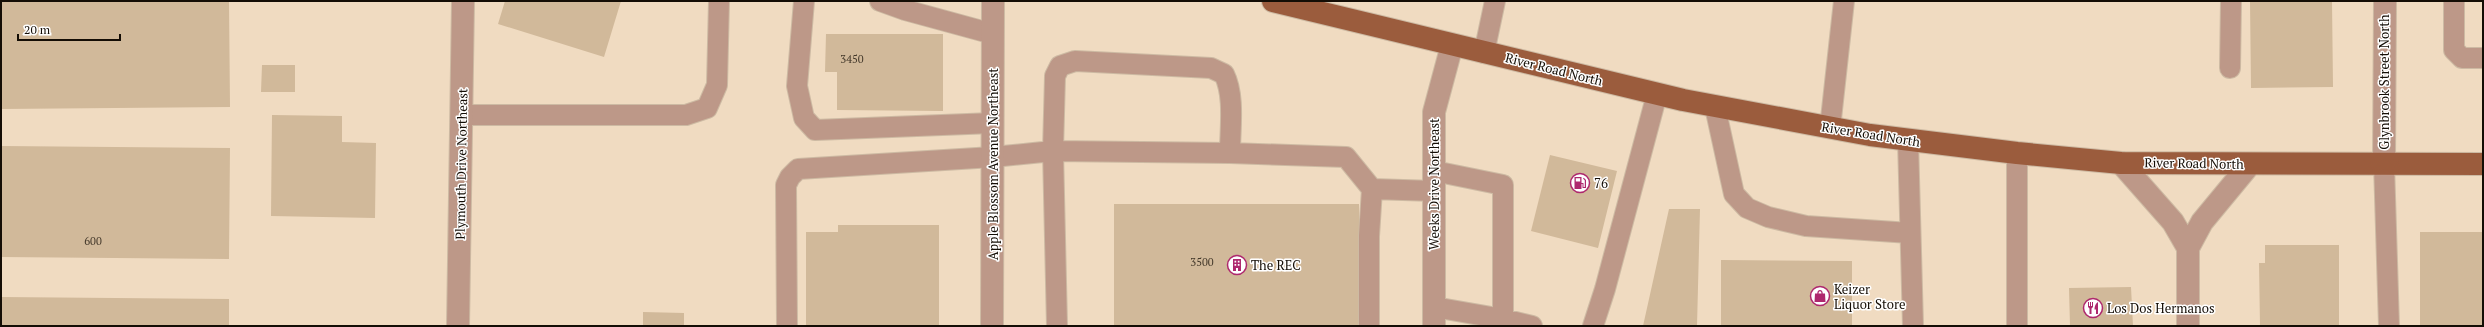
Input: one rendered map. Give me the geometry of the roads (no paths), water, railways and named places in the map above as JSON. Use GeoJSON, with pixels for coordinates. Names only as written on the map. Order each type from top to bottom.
{"type":"FeatureCollection","features":[{"type":"Feature","properties":{"kind":"main road","name":"River Road North"},"geometry":{"type":"LineString","coordinates":[[1273,1],[1484,53],[1716,107],[1830,128],[1908,140],[2017,153],[2121,163],[2483,164]]}},
{"type":"Feature","properties":{"kind":"street","name":"Plymouth Drive Northeast"},"geometry":{"type":"LineString","coordinates":[[458,326],[463,1]]}},
{"type":"Feature","properties":{"kind":"street","name":"Apple Blossom Avenue Northeast"},"geometry":{"type":"LineString","coordinates":[[992,326],[993,1]]}},
{"type":"Feature","properties":{"kind":"street","name":"Glynbrook Street North"},"geometry":{"type":"LineString","coordinates":[[2384,164],[2385,1]]}},
{"type":"Feature","properties":{"kind":"street","name":"Weeks Drive Northeast"},"geometry":{"type":"LineString","coordinates":[[1434,316],[1434,112],[1452,45]]}},
{"type":"Feature","properties":{"kind":"street"},"geometry":{"type":"LineString","coordinates":[[2121,163],[2174,222],[2188,248],[2188,326]]}},
{"type":"Feature","properties":{"kind":"street"},"geometry":{"type":"LineString","coordinates":[[2188,248],[2202,222],[2250,164]]}},
{"type":"Feature","properties":{"kind":"lane"},"geometry":{"type":"LineString","coordinates":[[461,116],[686,116],[707,108],[716,85],[719,1]]}},
{"type":"Feature","properties":{"kind":"lane"},"geometry":{"type":"LineString","coordinates":[[804,1],[797,86],[804,118],[815,130],[993,123]]}},
{"type":"Feature","properties":{"kind":"lane"},"geometry":{"type":"LineString","coordinates":[[880,1],[905,10],[993,34]]}},
{"type":"Feature","properties":{"kind":"lane"},"geometry":{"type":"LineString","coordinates":[[1484,53],[1495,1]]}},
{"type":"Feature","properties":{"kind":"lane"},"geometry":{"type":"LineString","coordinates":[[1830,128],[1844,1]]}},
{"type":"Feature","properties":{"kind":"lane"},"geometry":{"type":"LineString","coordinates":[[2230,68],[2231,1]]}},
{"type":"Feature","properties":{"kind":"lane"},"geometry":{"type":"LineString","coordinates":[[2454,1],[2454,50],[2462,58],[2483,58]]}},
{"type":"Feature","properties":{"kind":"lane"},"geometry":{"type":"LineString","coordinates":[[1057,326],[1053,151],[1055,76],[1060,66],[1075,61],[1212,68],[1224,74],[1228,82],[1230,100],[1230,153]]}},
{"type":"Feature","properties":{"kind":"lane"},"geometry":{"type":"LineString","coordinates":[[1593,326],[1628,205],[1657,94]]}},
{"type":"Feature","properties":{"kind":"lane"},"geometry":{"type":"LineString","coordinates":[[1716,107],[1734,194],[1747,208],[1768,217],[1806,226],[1910,233]]}},
{"type":"Feature","properties":{"kind":"lane"},"geometry":{"type":"LineString","coordinates":[[1908,140],[1913,326]]}},
{"type":"Feature","properties":{"kind":"lane"},"geometry":{"type":"LineString","coordinates":[[787,326],[786,185],[790,177],[798,169],[993,157],[1053,151],[1230,153],[1346,157],[1372,189],[1369,236],[1370,326]]}},
{"type":"Feature","properties":{"kind":"lane"},"geometry":{"type":"LineString","coordinates":[[2017,153],[2017,326]]}},
{"type":"Feature","properties":{"kind":"lane"},"geometry":{"type":"LineString","coordinates":[[2384,164],[2389,326]]}},
{"type":"Feature","properties":{"kind":"lane"},"geometry":{"type":"LineString","coordinates":[[1372,189],[1434,181],[1503,185],[1503,319]]}},
{"type":"Feature","properties":{"kind":"lane"},"geometry":{"type":"LineString","coordinates":[[1434,316],[1503,319],[1532,326]]}},
{"type":"Feature","properties":{"kind":"place","name":"76"},"geometry":{"type":"Point","coordinates":[1580,183]}},
{"type":"Feature","properties":{"kind":"place","name":"The REC"},"geometry":{"type":"Point","coordinates":[1237,265]}},
{"type":"Feature","properties":{"kind":"place","name":"Keizer Liquor Store"},"geometry":{"type":"Point","coordinates":[1820,296]}},
{"type":"Feature","properties":{"kind":"place","name":"Los Dos Hermanos"},"geometry":{"type":"Point","coordinates":[2093,308]}}]}
